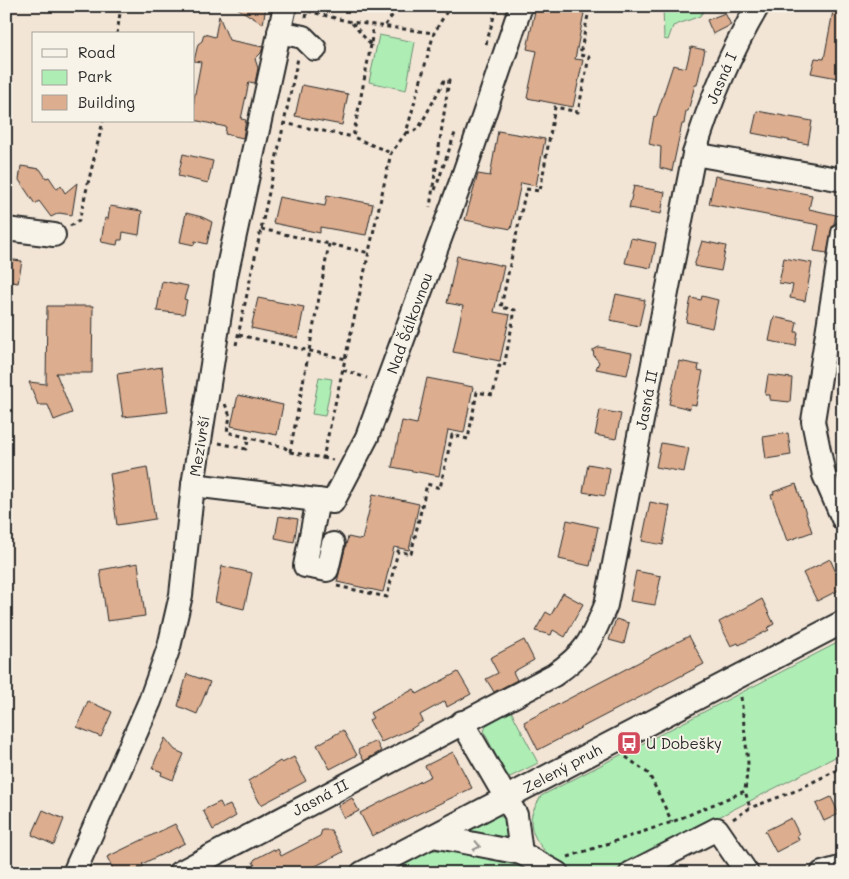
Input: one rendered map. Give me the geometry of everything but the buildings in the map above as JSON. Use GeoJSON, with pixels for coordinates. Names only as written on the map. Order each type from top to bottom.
{"type":"FeatureCollection","features":[{"type":"Feature","properties":{"kind":"street","name":"Mezivrší"},"geometry":{"type":"LineString","coordinates":[[74,873],[150,701],[169,647],[181,595],[193,485],[226,276],[285,6]]}},
{"type":"Feature","properties":{"kind":"street","name":"Nad Šálkovnou"},"geometry":{"type":"LineString","coordinates":[[193,485],[333,502],[367,437],[462,179],[521,6]]}},
{"type":"Feature","properties":{"kind":"street","name":"Jasná I"},"geometry":{"type":"LineString","coordinates":[[694,154],[710,103],[734,45],[758,6]]}},
{"type":"Feature","properties":{"kind":"street"},"geometry":{"type":"LineString","coordinates":[[279,32],[309,43]]}},
{"type":"Feature","properties":{"kind":"street"},"geometry":{"type":"LineString","coordinates":[[694,154],[843,180]]}},
{"type":"Feature","properties":{"kind":"street","name":"Jasná II"},"geometry":{"type":"LineString","coordinates":[[179,873],[554,675],[578,658],[594,636],[606,605],[694,154]]}},
{"type":"Feature","properties":{"kind":"street"},"geometry":{"type":"LineString","coordinates":[[6,229],[54,235]]}},
{"type":"Feature","properties":{"kind":"street"},"geometry":{"type":"LineString","coordinates":[[843,234],[813,421],[824,475],[843,519]]}},
{"type":"Feature","properties":{"kind":"street"},"geometry":{"type":"LineString","coordinates":[[318,500],[305,566],[327,570],[333,544]]}},
{"type":"Feature","properties":{"kind":"street","name":"Zelený pruh"},"geometry":{"type":"LineString","coordinates":[[362,873],[843,622]]}},
{"type":"Feature","properties":{"kind":"street"},"geometry":{"type":"LineString","coordinates":[[462,722],[516,815],[521,853]]}},
{"type":"Feature","properties":{"kind":"street"},"geometry":{"type":"LineString","coordinates":[[631,873],[717,829],[747,873]]}},
{"type":"Feature","properties":{"kind":"street"},"geometry":{"type":"LineString","coordinates":[[433,836],[521,853],[549,869]]}},
{"type":"Feature","properties":{"kind":"street"},"geometry":{"type":"LineString","coordinates":[[822,873],[843,867]]}},
{"type":"Feature","properties":{"kind":"path"},"geometry":{"type":"LineString","coordinates":[[117,32],[121,6]]}},
{"type":"Feature","properties":{"kind":"path"},"geometry":{"type":"LineString","coordinates":[[238,340],[284,123],[309,43],[308,6]]}},
{"type":"Feature","properties":{"kind":"path"},"geometry":{"type":"LineString","coordinates":[[384,26],[395,12],[397,6]]}},
{"type":"Feature","properties":{"kind":"path"},"geometry":{"type":"LineString","coordinates":[[225,404],[230,416],[228,432],[284,447],[290,452],[323,458],[391,153],[406,133],[434,33],[450,6]]}},
{"type":"Feature","properties":{"kind":"path"},"geometry":{"type":"LineString","coordinates":[[484,51],[497,6]]}},
{"type":"Feature","properties":{"kind":"path"},"geometry":{"type":"LineString","coordinates":[[333,585],[387,597],[398,551],[411,554],[426,484],[440,488],[452,435],[468,439],[477,392],[493,395],[499,366],[504,367],[515,310],[501,307],[526,189],[540,191],[555,107],[578,112],[589,57],[580,55],[589,10],[581,6]]}},
{"type":"Feature","properties":{"kind":"path"},"geometry":{"type":"LineString","coordinates":[[308,11],[351,22],[434,33]]}},
{"type":"Feature","properties":{"kind":"path"},"geometry":{"type":"LineString","coordinates":[[351,22],[372,45]]}},
{"type":"Feature","properties":{"kind":"path"},"geometry":{"type":"LineString","coordinates":[[353,137],[372,45],[373,25]]}},
{"type":"Feature","properties":{"kind":"path"},"geometry":{"type":"LineString","coordinates":[[406,133],[414,131],[420,126],[444,81],[449,80],[430,207]]}},
{"type":"Feature","properties":{"kind":"path"},"geometry":{"type":"LineString","coordinates":[[54,235],[79,221],[103,122]]}},
{"type":"Feature","properties":{"kind":"path"},"geometry":{"type":"LineString","coordinates":[[284,123],[353,137],[391,153]]}},
{"type":"Feature","properties":{"kind":"path"},"geometry":{"type":"LineString","coordinates":[[427,214],[458,126]]}},
{"type":"Feature","properties":{"kind":"path"},"geometry":{"type":"LineString","coordinates":[[261,230],[370,253]]}},
{"type":"Feature","properties":{"kind":"path"},"geometry":{"type":"LineString","coordinates":[[290,452],[329,244]]}},
{"type":"Feature","properties":{"kind":"path"},"geometry":{"type":"LineString","coordinates":[[239,334],[346,359]]}},
{"type":"Feature","properties":{"kind":"path"},"geometry":{"type":"LineString","coordinates":[[343,370],[367,378],[370,369]]}},
{"type":"Feature","properties":{"kind":"path"},"geometry":{"type":"LineString","coordinates":[[219,443],[246,448],[249,437]]}},
{"type":"Feature","properties":{"kind":"path"},"geometry":{"type":"LineString","coordinates":[[739,676],[748,763],[745,791],[750,808],[795,792],[843,767]]}},
{"type":"Feature","properties":{"kind":"path"},"geometry":{"type":"LineString","coordinates":[[618,751],[650,774],[672,822]]}},
{"type":"Feature","properties":{"kind":"path"},"geometry":{"type":"LineString","coordinates":[[549,869],[672,822],[745,791]]}},
{"type":"Feature","properties":{"kind":"green space"},"geometry":{"type":"Polygon","coordinates":[[[663,6],[707,6],[700,16],[673,26],[668,40],[664,39],[663,6]]]}},
{"type":"Feature","properties":{"kind":"green space"},"geometry":{"type":"Polygon","coordinates":[[[379,35],[415,42],[406,90],[369,82],[379,35]]]}},
{"type":"Feature","properties":{"kind":"green space"},"geometry":{"type":"Polygon","coordinates":[[[319,377],[332,379],[325,416],[312,414],[319,377]]]}},
{"type":"Feature","properties":{"kind":"green space"},"geometry":{"type":"Polygon","coordinates":[[[843,640],[843,753],[610,873],[583,873],[574,870],[554,859],[539,843],[531,824],[532,814],[541,796],[843,640]]]}},
{"type":"Feature","properties":{"kind":"green space"},"geometry":{"type":"Polygon","coordinates":[[[511,711],[538,763],[510,777],[505,773],[484,732],[486,725],[511,711]]]}},
{"type":"Feature","properties":{"kind":"green space"},"geometry":{"type":"Polygon","coordinates":[[[497,814],[507,820],[509,834],[507,840],[466,832],[497,814]]]}},
{"type":"Feature","properties":{"kind":"green space"},"geometry":{"type":"Polygon","coordinates":[[[435,850],[501,859],[538,873],[381,873],[418,853],[435,850]]]}},
{"type":"Feature","properties":{"kind":"place","name":"U Dobešky"},"geometry":{"type":"Point","coordinates":[629,743]}}]}
